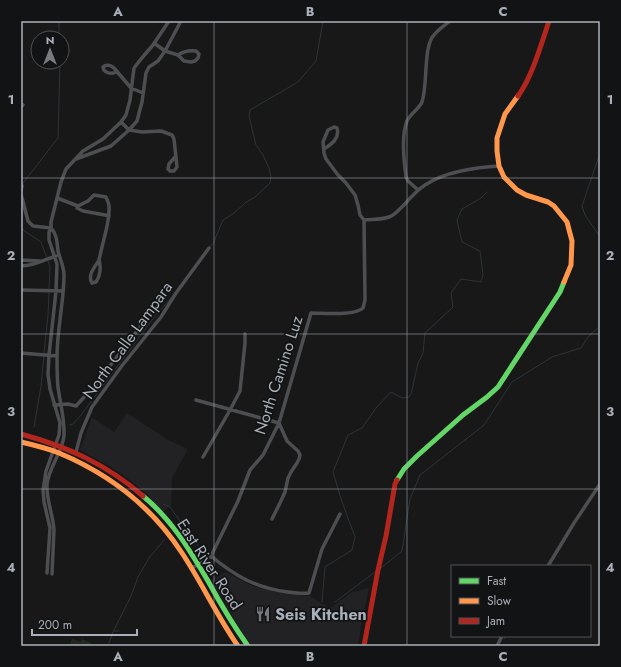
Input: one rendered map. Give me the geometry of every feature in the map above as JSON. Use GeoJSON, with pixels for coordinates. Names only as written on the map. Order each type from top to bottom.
{"type":"FeatureCollection","features":[{"type":"Feature","properties":{"kind":"main road"},"geometry":{"type":"LineString","coordinates":[[364,646],[395,484],[404,469],[463,415],[498,387],[560,292],[572,265],[572,241],[567,222],[554,206],[548,202],[526,195],[517,190],[508,182],[499,166],[497,151],[497,138],[505,114],[524,88],[549,21]]}},
{"type":"Feature","properties":{"kind":"main road","name":"East River Road"},"geometry":{"type":"LineString","coordinates":[[21,434],[42,439],[76,452],[113,472],[152,504],[180,537],[248,646]]}},
{"type":"Feature","properties":{"kind":"main road","name":"East River Road"},"geometry":{"type":"LineString","coordinates":[[21,442],[56,452],[103,475],[132,497],[172,537],[225,627],[238,646]]}},
{"type":"Feature","properties":{"kind":"street"},"geometry":{"type":"LineString","coordinates":[[49,574],[54,530],[48,502],[47,486],[56,452],[64,437],[64,423],[58,386],[56,356],[64,273],[49,240],[51,222],[61,182],[66,169],[83,151],[103,139],[121,122],[126,115],[130,100],[134,68],[169,21]]}},
{"type":"Feature","properties":{"kind":"street"},"geometry":{"type":"LineString","coordinates":[[73,160],[112,146],[137,121],[142,102],[146,73],[149,67],[158,61],[165,51],[181,21]]}},
{"type":"Feature","properties":{"kind":"street"},"geometry":{"type":"LineString","coordinates":[[418,190],[408,181],[406,177],[403,143],[405,130],[407,121],[422,102],[431,38],[450,21]]}},
{"type":"Feature","properties":{"kind":"street"},"geometry":{"type":"LineString","coordinates":[[154,43],[165,51],[178,55],[184,61],[195,61],[199,54],[196,51],[189,50],[178,55]]}},
{"type":"Feature","properties":{"kind":"street"},"geometry":{"type":"LineString","coordinates":[[118,72],[131,88],[143,92]]}},
{"type":"Feature","properties":{"kind":"street"},"geometry":{"type":"LineString","coordinates":[[121,122],[129,130],[142,132],[161,131],[172,135],[174,139],[176,157]]}},
{"type":"Feature","properties":{"kind":"street"},"geometry":{"type":"LineString","coordinates":[[324,149],[338,136],[337,128],[334,127],[328,130],[324,142],[324,149],[324,153],[329,165],[355,195],[360,214],[364,220],[383,219],[395,214],[418,190],[433,180],[449,174],[480,167],[499,166]]}},
{"type":"Feature","properties":{"kind":"street"},"geometry":{"type":"LineString","coordinates":[[21,183],[21,193],[28,220],[34,226],[51,228],[54,231],[57,256],[56,291],[48,374],[50,389],[60,423],[59,445]]}},
{"type":"Feature","properties":{"kind":"street"},"geometry":{"type":"LineString","coordinates":[[78,206],[88,201],[94,195],[106,198],[109,206],[107,229],[99,259],[92,272],[90,280],[92,283],[96,282],[98,279],[99,259]]}},
{"type":"Feature","properties":{"kind":"street"},"geometry":{"type":"LineString","coordinates":[[57,198],[78,206],[78,208],[83,211],[109,216]]}},
{"type":"Feature","properties":{"kind":"street","name":"North Camino Luz"},"geometry":{"type":"LineString","coordinates":[[191,568],[211,556],[238,501],[250,470],[263,455],[279,423],[311,313],[327,314],[357,312],[363,308],[365,304],[364,220]]}},
{"type":"Feature","properties":{"kind":"street","name":"North Calle Lampara"},"geometry":{"type":"LineString","coordinates":[[76,452],[81,433],[92,407],[121,367],[162,317],[176,293],[209,248]]}},
{"type":"Feature","properties":{"kind":"street"},"geometry":{"type":"LineString","coordinates":[[21,266],[32,266],[41,261],[57,256]]}},
{"type":"Feature","properties":{"kind":"street"},"geometry":{"type":"LineString","coordinates":[[21,260],[41,261]]}},
{"type":"Feature","properties":{"kind":"street"},"geometry":{"type":"LineString","coordinates":[[21,290],[63,291]]}},
{"type":"Feature","properties":{"kind":"street","name":"North Calle Lampara"},"geometry":{"type":"LineString","coordinates":[[54,405],[68,404],[76,406],[96,384],[147,318]]}},
{"type":"Feature","properties":{"kind":"street"},"geometry":{"type":"LineString","coordinates":[[203,457],[240,390],[245,334]]}},
{"type":"Feature","properties":{"kind":"street"},"geometry":{"type":"LineString","coordinates":[[21,353],[56,356]]}},
{"type":"Feature","properties":{"kind":"street"},"geometry":{"type":"LineString","coordinates":[[196,400],[279,423],[287,441],[298,451],[300,455],[299,459],[288,478],[285,492],[272,519]]}},
{"type":"Feature","properties":{"kind":"street"},"geometry":{"type":"LineString","coordinates":[[549,565],[600,484]]}},
{"type":"Feature","properties":{"kind":"street"},"geometry":{"type":"LineString","coordinates":[[211,556],[224,568],[249,582],[268,588],[304,594],[309,593],[322,549],[340,514]]}},
{"type":"Feature","properties":{"kind":"street"},"geometry":{"type":"LineString","coordinates":[[497,646],[502,637]]}},
{"type":"Feature","properties":{"kind":"shaded area"},"geometry":{"type":"Polygon","coordinates":[[[127,413],[168,440],[188,449],[172,478],[171,505],[163,512],[149,496],[131,481],[111,467],[80,450],[92,417],[114,432],[127,413]]]}},
{"type":"Feature","properties":{"kind":"shaded area"},"geometry":{"type":"Polygon","coordinates":[[[225,572],[253,586],[310,596],[326,605],[329,609],[352,592],[369,588],[358,646],[252,646],[211,580],[225,572]]]}},
{"type":"Feature","properties":{"kind":"shaded area"},"geometry":{"type":"Polygon","coordinates":[[[72,639],[81,642],[82,639],[91,643],[90,646],[69,646],[72,639]]]}},
{"type":"Feature","properties":{"kind":"waterway"},"geometry":{"type":"LineString","coordinates":[[59,21],[59,30]]}},
{"type":"Feature","properties":{"kind":"waterway"},"geometry":{"type":"LineString","coordinates":[[210,246],[213,244],[223,220],[255,197],[270,183],[271,177],[269,168],[256,145],[249,116],[250,110],[298,82],[316,61],[323,21]]}},
{"type":"Feature","properties":{"kind":"waterway"},"geometry":{"type":"LineString","coordinates":[[23,183],[58,138],[60,70]]}},
{"type":"Feature","properties":{"kind":"waterway"},"geometry":{"type":"LineString","coordinates":[[600,153],[582,206],[585,215],[600,237]]}},
{"type":"Feature","properties":{"kind":"waterway"},"geometry":{"type":"LineString","coordinates":[[322,602],[325,567],[352,550],[355,537],[333,472],[348,435],[362,428],[376,408],[391,392],[402,398],[409,397],[411,394],[418,363],[423,353],[425,333],[453,307],[451,293],[461,279],[481,282],[483,275],[480,251],[462,242],[457,220],[462,209],[481,198],[487,192]]}},
{"type":"Feature","properties":{"kind":"waterway"},"geometry":{"type":"LineString","coordinates":[[21,226],[23,230],[41,242],[47,258]]}},
{"type":"Feature","properties":{"kind":"waterway"},"geometry":{"type":"LineString","coordinates":[[48,261],[50,267],[49,289]]}},
{"type":"Feature","properties":{"kind":"waterway"},"geometry":{"type":"LineString","coordinates":[[44,353],[49,293]]}},
{"type":"Feature","properties":{"kind":"waterway"},"geometry":{"type":"LineString","coordinates":[[70,425],[73,424],[81,415],[152,320],[171,298]]}},
{"type":"Feature","properties":{"kind":"waterway"},"geometry":{"type":"LineString","coordinates":[[381,568],[402,551],[410,499],[420,475],[484,425],[512,382],[552,357],[581,348],[588,337],[600,326]]}},
{"type":"Feature","properties":{"kind":"waterway"},"geometry":{"type":"LineString","coordinates":[[34,427],[41,386],[44,356]]}},
{"type":"Feature","properties":{"kind":"waterway"},"geometry":{"type":"LineString","coordinates":[[163,504],[170,507],[197,545],[207,550]]}},
{"type":"Feature","properties":{"kind":"waterway"},"geometry":{"type":"LineString","coordinates":[[108,646],[138,577],[149,558],[165,539]]}},
{"type":"Feature","properties":{"kind":"waterway"},"geometry":{"type":"LineString","coordinates":[[335,602],[375,572]]}},
{"type":"Feature","properties":{"kind":"waterway"},"geometry":{"type":"LineString","coordinates":[[114,631],[119,631]]}},
{"type":"Feature","properties":{"kind":"traffic: fast"},"geometry":{"type":"LineString","coordinates":[[397,480],[404,469],[417,456],[463,415],[498,387],[560,292],[564,282]]}},
{"type":"Feature","properties":{"kind":"traffic: fast"},"geometry":{"type":"LineString","coordinates":[[143,496],[163,515],[187,546],[222,606],[248,646]]}},
{"type":"Feature","properties":{"kind":"traffic: slow"},"geometry":{"type":"LineString","coordinates":[[518,96],[505,114],[497,138],[499,166],[504,177],[517,190],[526,195],[548,202],[554,206],[567,222],[572,241],[571,265],[564,282]]}},
{"type":"Feature","properties":{"kind":"traffic: slow"},"geometry":{"type":"LineString","coordinates":[[21,442],[36,445],[77,461],[112,482],[143,507],[170,536],[182,553],[238,646]]}},
{"type":"Feature","properties":{"kind":"traffic: jam"},"geometry":{"type":"LineString","coordinates":[[518,96],[528,80],[549,21]]}},
{"type":"Feature","properties":{"kind":"traffic: jam"},"geometry":{"type":"LineString","coordinates":[[21,434],[55,445],[86,458],[115,475],[143,496]]}},
{"type":"Feature","properties":{"kind":"traffic: jam"},"geometry":{"type":"LineString","coordinates":[[364,646],[397,480]]}},
{"type":"Feature","properties":{"kind":"place","name":"Seis Kitchen"},"geometry":{"type":"Point","coordinates":[263,614]}}]}
